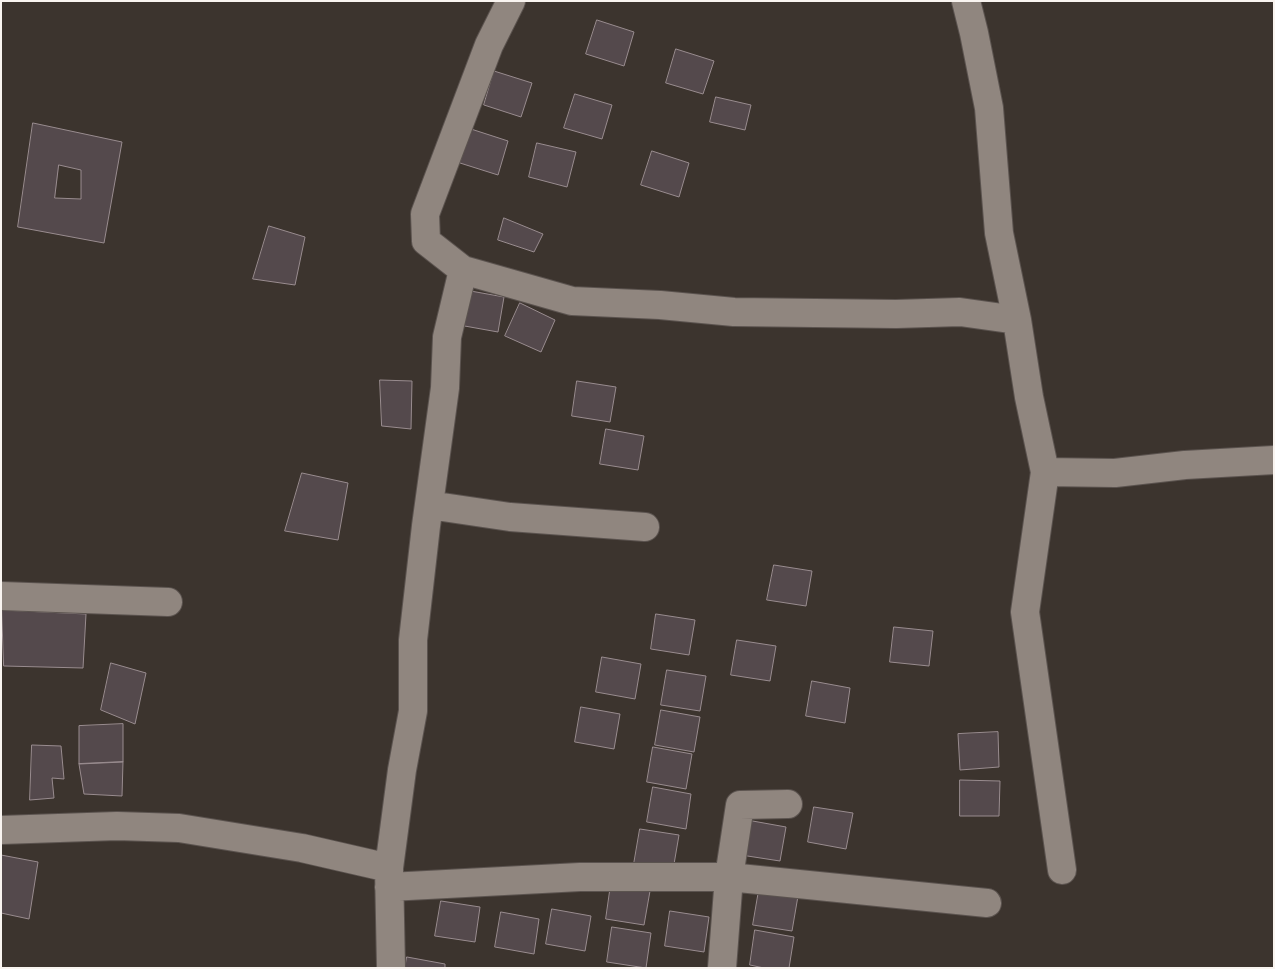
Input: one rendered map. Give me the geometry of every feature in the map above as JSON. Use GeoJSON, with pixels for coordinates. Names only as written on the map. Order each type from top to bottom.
{"type":"FeatureCollection","features":[{"type":"Feature","properties":{"kind":"street"},"geometry":{"type":"LineString","coordinates":[[511,1],[489,45],[425,214],[426,241],[464,270],[572,301],[660,305],[734,312],[886,314],[960,312],[1017,320]]}},
{"type":"Feature","properties":{"kind":"street"},"geometry":{"type":"LineString","coordinates":[[966,1],[989,108],[999,233],[1045,472],[1025,612],[1062,870]]}},
{"type":"Feature","properties":{"kind":"street"},"geometry":{"type":"LineString","coordinates":[[391,968],[389,878],[402,770],[413,711],[412,640],[445,388],[447,337],[464,270]]}},
{"type":"Feature","properties":{"kind":"street"},"geometry":{"type":"LineString","coordinates":[[1045,472],[1115,473],[1185,465],[1274,460]]}},
{"type":"Feature","properties":{"kind":"street"},"geometry":{"type":"LineString","coordinates":[[429,505],[510,517],[645,527]]}},
{"type":"Feature","properties":{"kind":"street"},"geometry":{"type":"LineString","coordinates":[[1,596],[168,602]]}},
{"type":"Feature","properties":{"kind":"street"},"geometry":{"type":"LineString","coordinates":[[722,968],[729,877],[740,805],[788,804]]}},
{"type":"Feature","properties":{"kind":"street"},"geometry":{"type":"LineString","coordinates":[[1,830],[118,826],[179,828],[302,848],[389,878],[729,877],[987,903]]}},
{"type":"Feature","properties":{"kind":"building"},"geometry":{"type":"Polygon","coordinates":[[[597,20],[634,32],[624,66],[586,54],[597,20]]]}},
{"type":"Feature","properties":{"kind":"building"},"geometry":{"type":"Polygon","coordinates":[[[676,49],[714,61],[703,94],[666,83],[676,49]]]}},
{"type":"Feature","properties":{"kind":"building"},"geometry":{"type":"Polygon","coordinates":[[[494,71],[532,83],[521,117],[484,105],[494,71]]]}},
{"type":"Feature","properties":{"kind":"building"},"geometry":{"type":"Polygon","coordinates":[[[575,94],[612,105],[602,139],[564,128],[575,94]]]}},
{"type":"Feature","properties":{"kind":"building"},"geometry":{"type":"Polygon","coordinates":[[[716,97],[751,105],[745,130],[710,122],[716,97]]]}},
{"type":"Feature","properties":{"kind":"building"},"geometry":{"type":"Polygon","coordinates":[[[33,123],[122,142],[104,243],[18,227],[33,123]]]}},
{"type":"Feature","properties":{"kind":"building"},"geometry":{"type":"Polygon","coordinates":[[[471,129],[508,141],[498,175],[460,163],[471,129]]]}},
{"type":"Feature","properties":{"kind":"building"},"geometry":{"type":"Polygon","coordinates":[[[537,143],[576,152],[567,187],[529,177],[537,143]]]}},
{"type":"Feature","properties":{"kind":"building"},"geometry":{"type":"Polygon","coordinates":[[[652,151],[689,163],[679,197],[641,185],[652,151]]]}},
{"type":"Feature","properties":{"kind":"building"},"geometry":{"type":"Polygon","coordinates":[[[59,165],[81,170],[81,199],[55,198],[59,165]]]}},
{"type":"Feature","properties":{"kind":"building"},"geometry":{"type":"Polygon","coordinates":[[[504,218],[543,234],[534,252],[498,240],[504,218]]]}},
{"type":"Feature","properties":{"kind":"building"},"geometry":{"type":"Polygon","coordinates":[[[269,226],[305,237],[295,285],[253,279],[269,226]]]}},
{"type":"Feature","properties":{"kind":"building"},"geometry":{"type":"Polygon","coordinates":[[[465,290],[504,297],[498,332],[459,325],[465,290]]]}},
{"type":"Feature","properties":{"kind":"building"},"geometry":{"type":"Polygon","coordinates":[[[520,303],[555,320],[541,352],[505,336],[520,303]]]}},
{"type":"Feature","properties":{"kind":"building"},"geometry":{"type":"Polygon","coordinates":[[[380,380],[412,381],[411,429],[382,426],[380,380]]]}},
{"type":"Feature","properties":{"kind":"building"},"geometry":{"type":"Polygon","coordinates":[[[577,381],[616,387],[610,422],[572,416],[577,381]]]}},
{"type":"Feature","properties":{"kind":"building"},"geometry":{"type":"Polygon","coordinates":[[[606,429],[644,436],[638,470],[600,464],[606,429]]]}},
{"type":"Feature","properties":{"kind":"building"},"geometry":{"type":"Polygon","coordinates":[[[302,473],[348,483],[338,540],[285,531],[302,473]]]}},
{"type":"Feature","properties":{"kind":"building"},"geometry":{"type":"Polygon","coordinates":[[[774,565],[812,571],[806,606],[767,600],[774,565]]]}},
{"type":"Feature","properties":{"kind":"building"},"geometry":{"type":"Polygon","coordinates":[[[2,610],[86,614],[83,668],[4,666],[2,610]]]}},
{"type":"Feature","properties":{"kind":"building"},"geometry":{"type":"Polygon","coordinates":[[[656,614],[695,620],[689,655],[651,649],[656,614]]]}},
{"type":"Feature","properties":{"kind":"building"},"geometry":{"type":"Polygon","coordinates":[[[894,627],[933,631],[929,666],[890,662],[894,627]]]}},
{"type":"Feature","properties":{"kind":"building"},"geometry":{"type":"Polygon","coordinates":[[[737,640],[776,646],[770,681],[731,675],[737,640]]]}},
{"type":"Feature","properties":{"kind":"building"},"geometry":{"type":"Polygon","coordinates":[[[602,657],[641,664],[635,699],[596,692],[602,657]]]}},
{"type":"Feature","properties":{"kind":"building"},"geometry":{"type":"Polygon","coordinates":[[[111,663],[146,673],[135,724],[101,710],[111,663]]]}},
{"type":"Feature","properties":{"kind":"building"},"geometry":{"type":"Polygon","coordinates":[[[667,670],[706,676],[700,711],[661,705],[667,670]]]}},
{"type":"Feature","properties":{"kind":"building"},"geometry":{"type":"Polygon","coordinates":[[[812,681],[850,688],[845,723],[806,716],[812,681]]]}},
{"type":"Feature","properties":{"kind":"building"},"geometry":{"type":"Polygon","coordinates":[[[581,707],[620,714],[614,749],[575,742],[581,707]]]}},
{"type":"Feature","properties":{"kind":"building"},"geometry":{"type":"Polygon","coordinates":[[[661,710],[700,717],[694,752],[655,745],[661,710]]]}},
{"type":"Feature","properties":{"kind":"building"},"geometry":{"type":"Polygon","coordinates":[[[123,724],[123,762],[79,764],[79,726],[123,724]]]}},
{"type":"Feature","properties":{"kind":"building"},"geometry":{"type":"Polygon","coordinates":[[[998,732],[999,767],[960,770],[958,734],[998,732]]]}},
{"type":"Feature","properties":{"kind":"building"},"geometry":{"type":"Polygon","coordinates":[[[32,745],[61,746],[64,779],[52,778],[54,798],[30,800],[32,745]]]}},
{"type":"Feature","properties":{"kind":"building"},"geometry":{"type":"Polygon","coordinates":[[[653,747],[692,754],[686,789],[647,782],[653,747]]]}},
{"type":"Feature","properties":{"kind":"building"},"geometry":{"type":"Polygon","coordinates":[[[123,762],[122,796],[84,794],[79,764],[123,762]]]}},
{"type":"Feature","properties":{"kind":"building"},"geometry":{"type":"Polygon","coordinates":[[[960,780],[1000,781],[999,816],[960,816],[960,780]]]}},
{"type":"Feature","properties":{"kind":"building"},"geometry":{"type":"Polygon","coordinates":[[[653,787],[691,794],[686,829],[647,822],[653,787]]]}},
{"type":"Feature","properties":{"kind":"building"},"geometry":{"type":"Polygon","coordinates":[[[814,807],[853,813],[846,849],[808,842],[814,807]]]}},
{"type":"Feature","properties":{"kind":"building"},"geometry":{"type":"Polygon","coordinates":[[[747,820],[786,827],[780,861],[741,855],[747,820]]]}},
{"type":"Feature","properties":{"kind":"building"},"geometry":{"type":"Polygon","coordinates":[[[640,829],[679,835],[673,870],[634,864],[640,829]]]}},
{"type":"Feature","properties":{"kind":"building"},"geometry":{"type":"Polygon","coordinates":[[[1,855],[38,862],[29,919],[1,913],[1,855]]]}},
{"type":"Feature","properties":{"kind":"building"},"geometry":{"type":"Polygon","coordinates":[[[611,884],[650,891],[644,925],[606,919],[611,884]]]}},
{"type":"Feature","properties":{"kind":"building"},"geometry":{"type":"Polygon","coordinates":[[[759,890],[798,896],[792,931],[753,925],[759,890]]]}},
{"type":"Feature","properties":{"kind":"building"},"geometry":{"type":"Polygon","coordinates":[[[441,901],[480,907],[475,942],[435,936],[441,901]]]}},
{"type":"Feature","properties":{"kind":"building"},"geometry":{"type":"Polygon","coordinates":[[[552,909],[591,916],[585,951],[546,944],[552,909]]]}},
{"type":"Feature","properties":{"kind":"building"},"geometry":{"type":"Polygon","coordinates":[[[670,911],[709,917],[704,952],[665,946],[670,911]]]}},
{"type":"Feature","properties":{"kind":"building"},"geometry":{"type":"Polygon","coordinates":[[[501,912],[539,919],[534,954],[495,947],[501,912]]]}},
{"type":"Feature","properties":{"kind":"building"},"geometry":{"type":"Polygon","coordinates":[[[612,927],[651,933],[646,968],[607,962],[612,927]]]}},
{"type":"Feature","properties":{"kind":"building"},"geometry":{"type":"Polygon","coordinates":[[[755,930],[794,937],[789,968],[764,968],[750,965],[755,930]]]}},
{"type":"Feature","properties":{"kind":"building"},"geometry":{"type":"Polygon","coordinates":[[[407,957],[445,964],[445,968],[405,968],[407,957]]]}}]}
